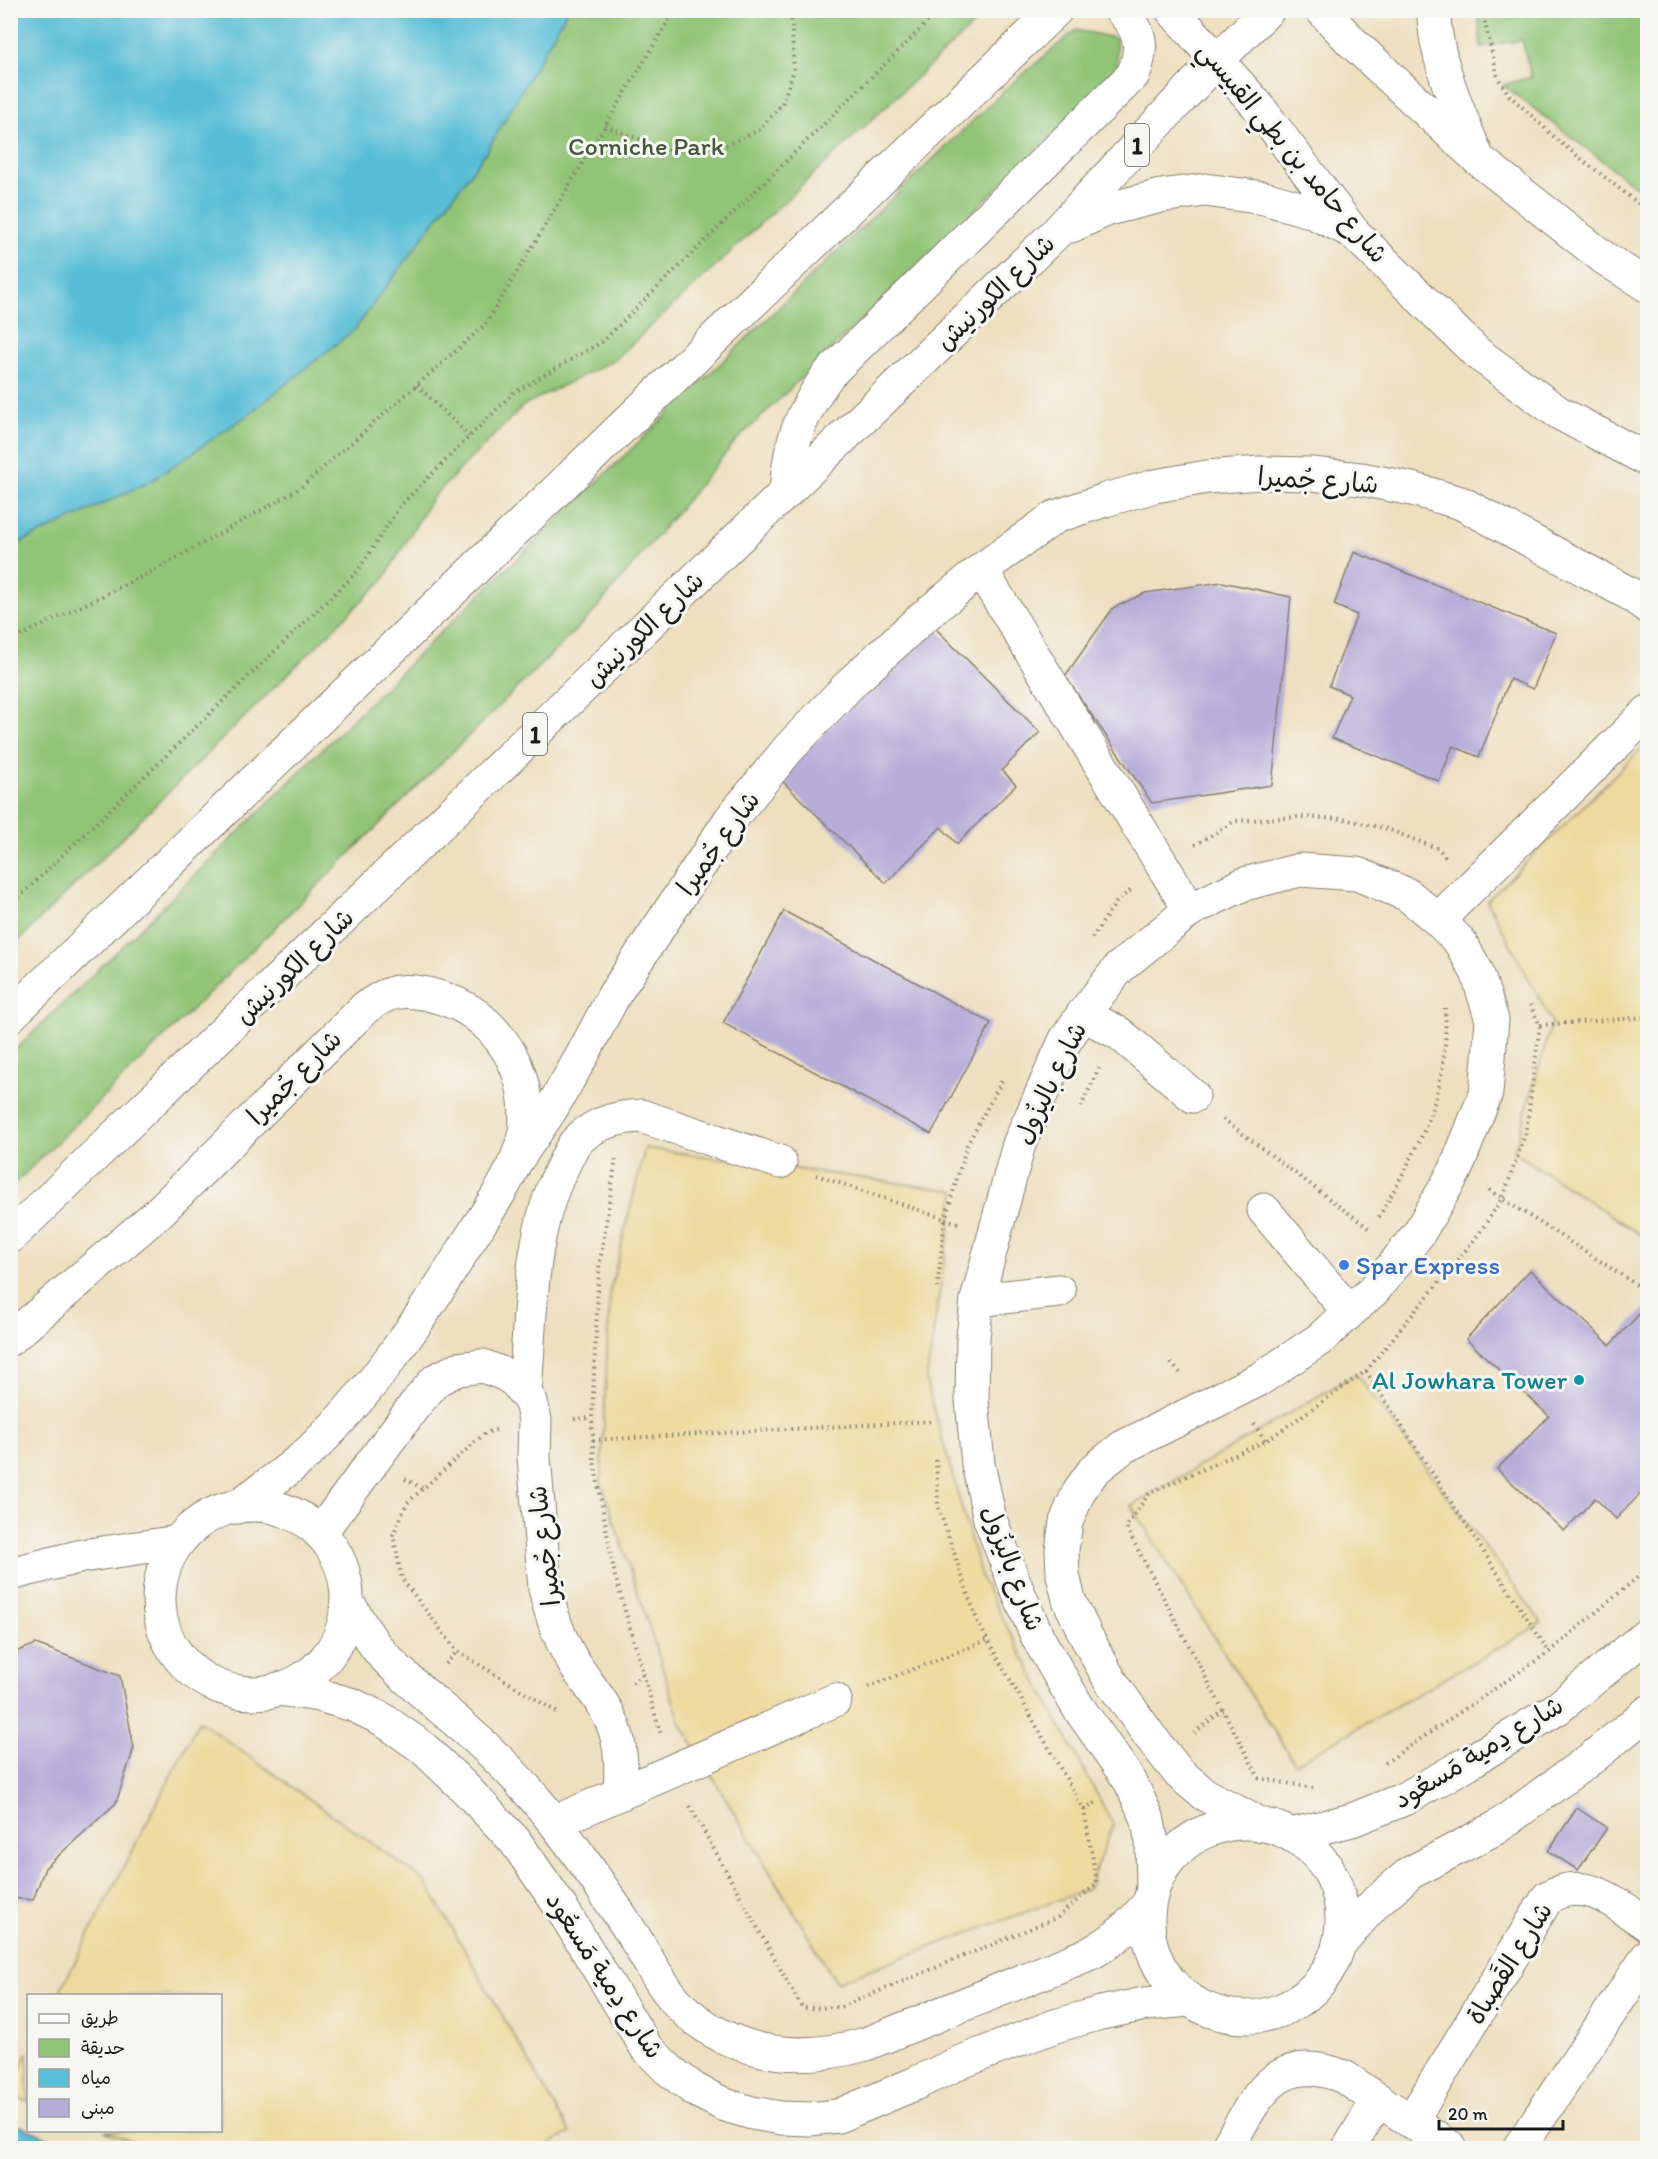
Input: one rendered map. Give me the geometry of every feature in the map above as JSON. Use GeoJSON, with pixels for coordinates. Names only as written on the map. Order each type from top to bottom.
{"type":"FeatureCollection","features":[{"type":"Feature","properties":{"kind":"main road"},"geometry":{"type":"LineString","coordinates":[[10,1016],[1056,10]]}},
{"type":"Feature","properties":{"kind":"main road"},"geometry":{"type":"LineString","coordinates":[[786,493],[788,469],[799,423],[812,398],[828,375],[1133,75],[1140,59],[1140,43],[1132,22],[1121,10]]}},
{"type":"Feature","properties":{"kind":"main road","name":"شارع حامد بن بطي القبيسي"},"geometry":{"type":"LineString","coordinates":[[1172,10],[1257,105],[1353,232],[1478,353],[1559,413],[1647,460]]}},
{"type":"Feature","properties":{"kind":"main road","name":"شارع الكورنيش"},"geometry":{"type":"LineString","coordinates":[[10,1237],[1058,231],[1216,60],[1268,10]]}},
{"type":"Feature","properties":{"kind":"main road"},"geometry":{"type":"LineString","coordinates":[[1322,10],[1352,42],[1478,159],[1604,258],[1647,286]]}},
{"type":"Feature","properties":{"kind":"main road"},"geometry":{"type":"LineString","coordinates":[[1434,10],[1440,51],[1453,97],[1478,159]]}},
{"type":"Feature","properties":{"kind":"main road"},"geometry":{"type":"LineString","coordinates":[[1058,231],[1108,209],[1161,196],[1205,190],[1264,198],[1310,211],[1353,232]]}},
{"type":"Feature","properties":{"kind":"main road","name":"شارع جُميرا"},"geometry":{"type":"LineString","coordinates":[[237,1507],[313,1448],[361,1396],[431,1303],[497,1196],[514,1164],[555,1102],[614,994],[730,820],[789,748],[853,681],[922,618],[981,570],[1055,517],[1155,486],[1207,477],[1260,473],[1311,474],[1372,481],[1412,489],[1461,503],[1630,594],[1647,607]]}},
{"type":"Feature","properties":{"kind":"main road"},"geometry":{"type":"LineString","coordinates":[[981,570],[1191,910]]}},
{"type":"Feature","properties":{"kind":"main road"},"geometry":{"type":"LineString","coordinates":[[1438,920],[1647,712]]}},
{"type":"Feature","properties":{"kind":"main road","name":"شارع باليزُول"},"geometry":{"type":"LineString","coordinates":[[1150,1896],[1152,1842],[1147,1817],[1130,1781],[1078,1707],[1038,1638],[990,1519],[978,1464],[972,1400],[973,1337],[977,1300],[1019,1144],[1065,1041],[1119,968],[1191,910],[1244,884],[1300,870],[1357,874],[1408,896],[1438,920],[1460,942],[1477,972],[1492,1020],[1486,1093],[1455,1171],[1419,1233],[1374,1290],[1320,1338],[1260,1379],[1123,1447],[1094,1470],[1079,1491],[1066,1521],[1062,1550],[1063,1575],[1069,1600],[1110,1680],[1179,1773],[1204,1794],[1259,1824]]}},
{"type":"Feature","properties":{"kind":"main road","name":"شارع جُميرا"},"geometry":{"type":"LineString","coordinates":[[10,1339],[156,1215],[366,1007],[390,994],[419,992],[450,1001],[474,1013],[497,1033],[516,1064],[526,1093],[525,1131],[514,1164]]}},
{"type":"Feature","properties":{"kind":"main road"},"geometry":{"type":"LineString","coordinates":[[1083,1014],[1120,1034],[1193,1096]]}},
{"type":"Feature","properties":{"kind":"main road","name":"شارع جُميرا"},"geometry":{"type":"LineString","coordinates":[[620,1793],[620,1750],[617,1736],[603,1705],[575,1665],[563,1643],[545,1588],[530,1406],[531,1287],[541,1231],[553,1186],[574,1145],[588,1131],[623,1117],[641,1116],[780,1162]]}},
{"type":"Feature","properties":{"kind":"main road"},"geometry":{"type":"LineString","coordinates":[[1264,1210],[1349,1312]]}},
{"type":"Feature","properties":{"kind":"main road"},"geometry":{"type":"LineString","coordinates":[[977,1300],[1059,1291]]}},
{"type":"Feature","properties":{"kind":"main road"},"geometry":{"type":"LineString","coordinates":[[320,1533],[414,1406],[436,1380],[458,1369],[483,1366],[506,1374],[530,1406]]}},
{"type":"Feature","properties":{"kind":"main road"},"geometry":{"type":"LineString","coordinates":[[254,1506],[282,1510],[306,1522],[320,1533],[330,1545],[343,1572],[347,1602],[344,1622],[327,1657],[297,1682],[261,1692],[235,1691],[210,1682],[194,1672],[171,1645],[164,1629],[159,1594],[168,1558],[178,1542],[199,1522],[223,1510],[237,1507],[254,1506]]}},
{"type":"Feature","properties":{"kind":"main road"},"geometry":{"type":"LineString","coordinates":[[10,1574],[82,1556],[178,1542]]}},
{"type":"Feature","properties":{"kind":"main road"},"geometry":{"type":"LineString","coordinates":[[82,1556],[162,1576]]}},
{"type":"Feature","properties":{"kind":"main road","name":"شارع دِمية مَسعُود"},"geometry":{"type":"LineString","coordinates":[[347,1602],[381,1653],[422,1693],[465,1728],[504,1766],[555,1822],[596,1878],[673,2000],[695,2019],[748,2047],[777,2053],[818,2054],[837,2052],[866,2044],[1091,1953],[1131,1926],[1150,1896]]}},
{"type":"Feature","properties":{"kind":"main road","name":"شارع دِمية مَسعُود"},"geometry":{"type":"LineString","coordinates":[[1291,1835],[1352,1820],[1404,1799],[1450,1774],[1558,1708],[1647,1634]]}},
{"type":"Feature","properties":{"kind":"main road","name":"شارع دِمية مَسعُود"},"geometry":{"type":"LineString","coordinates":[[278,1689],[320,1695],[353,1705],[382,1719],[430,1755],[464,1786],[515,1841],[564,1912],[646,2047],[669,2070],[695,2090],[725,2105],[781,2118],[810,2119],[838,2115],[961,2062],[1055,2026],[1145,2004],[1189,2000]]}},
{"type":"Feature","properties":{"kind":"main road"},"geometry":{"type":"LineString","coordinates":[[555,1822],[835,1700]]}},
{"type":"Feature","properties":{"kind":"main road"},"geometry":{"type":"LineString","coordinates":[[1340,1942],[1376,1902],[1410,1873],[1496,1828],[1593,1757],[1647,1712]]}},
{"type":"Feature","properties":{"kind":"main road"},"geometry":{"type":"LineString","coordinates":[[1259,1824],[1291,1835],[1306,1844],[1319,1857],[1337,1888],[1342,1925],[1340,1942],[1324,1977],[1296,2002],[1279,2011],[1261,2016],[1223,2015],[1189,2000],[1172,1985],[1159,1967],[1151,1947],[1148,1925],[1150,1896],[1159,1872],[1169,1859],[1194,1837],[1226,1825],[1259,1824]]}},
{"type":"Feature","properties":{"kind":"main road","name":"شارع القَصباة"},"geometry":{"type":"LineString","coordinates":[[1411,2122],[1548,1897],[1561,1890],[1592,1891],[1605,1896],[1647,1925]]}},
{"type":"Feature","properties":{"kind":"main road"},"geometry":{"type":"LineString","coordinates":[[1519,2148],[1647,1956]]}},
{"type":"Feature","properties":{"kind":"main road"},"geometry":{"type":"LineString","coordinates":[[1227,2148],[1266,2085],[1286,2074],[1305,2069],[1325,2069],[1344,2077],[1451,2148]]}},
{"type":"Feature","properties":{"kind":"main road"},"geometry":{"type":"LineString","coordinates":[[1349,2148],[1378,2100]]}},
{"type":"Feature","properties":{"kind":"path"},"geometry":{"type":"LineString","coordinates":[[10,641],[155,570],[299,489],[484,325],[675,10]]}},
{"type":"Feature","properties":{"kind":"path"},"geometry":{"type":"LineString","coordinates":[[605,126],[671,151],[720,148],[759,130],[782,104],[794,70],[791,10]]}},
{"type":"Feature","properties":{"kind":"path"},"geometry":{"type":"LineString","coordinates":[[10,906],[357,572],[400,506],[513,393],[602,342],[940,10]]}},
{"type":"Feature","properties":{"kind":"path"},"geometry":{"type":"LineString","coordinates":[[1482,10],[1498,78],[1509,96],[1562,143],[1647,211]]}},
{"type":"Feature","properties":{"kind":"path"},"geometry":{"type":"LineString","coordinates":[[417,385],[469,436]]}},
{"type":"Feature","properties":{"kind":"path"},"geometry":{"type":"LineString","coordinates":[[1323,1790],[1259,1778],[1126,1527],[1149,1493],[1266,1441],[1366,1371],[1478,1234],[1503,1197],[1526,1132],[1540,1025],[1530,1004]]}},
{"type":"Feature","properties":{"kind":"path"},"geometry":{"type":"LineString","coordinates":[[1365,1239],[1417,1151],[1430,1120],[1443,1072],[1447,1030],[1446,1007]]}},
{"type":"Feature","properties":{"kind":"path"},"geometry":{"type":"LineString","coordinates":[[1540,1025],[1647,1017]]}},
{"type":"Feature","properties":{"kind":"path"},"geometry":{"type":"LineString","coordinates":[[1078,1114],[1102,1061],[1120,1034]]}},
{"type":"Feature","properties":{"kind":"path"},"geometry":{"type":"LineString","coordinates":[[1193,1096],[1371,1230]]}},
{"type":"Feature","properties":{"kind":"path"},"geometry":{"type":"LineString","coordinates":[[623,1117],[599,1268],[592,1418],[594,1462],[615,1576],[672,1772],[802,2008],[841,2007],[1058,1917],[1097,1883],[1084,1810],[978,1623],[938,1506],[936,1453]]}},
{"type":"Feature","properties":{"kind":"path"},"geometry":{"type":"LineString","coordinates":[[780,1162],[945,1219],[936,1302]]}},
{"type":"Feature","properties":{"kind":"path"},"geometry":{"type":"LineString","coordinates":[[1455,1171],[1503,1197],[1647,1292]]}},
{"type":"Feature","properties":{"kind":"path"},"geometry":{"type":"LineString","coordinates":[[1366,1371],[1549,1652]]}},
{"type":"Feature","properties":{"kind":"path"},"geometry":{"type":"LineString","coordinates":[[592,1418],[530,1406],[484,1433],[407,1503],[393,1535],[402,1579],[457,1651],[576,1724],[643,1674]]}},
{"type":"Feature","properties":{"kind":"path"},"geometry":{"type":"LineString","coordinates":[[593,1440],[934,1421],[935,1431]]}},
{"type":"Feature","properties":{"kind":"path"},"geometry":{"type":"LineString","coordinates":[[1376,1768],[1549,1652],[1639,1576],[1647,1566]]}},
{"type":"Feature","properties":{"kind":"path"},"geometry":{"type":"LineString","coordinates":[[835,1700],[988,1640]]}},
{"type":"Feature","properties":{"kind":"green space","name":"Corniche Park"},"geometry":{"type":"Polygon","coordinates":[[[567,11],[988,11],[616,359],[524,405],[432,498],[384,579],[11,948],[11,547],[151,481],[246,416],[355,329],[488,149],[567,11]]]}},
{"type":"Feature","properties":{"kind":"green space"},"geometry":{"type":"Polygon","coordinates":[[[1478,11],[1647,11],[1647,195],[1503,85],[1531,77],[1522,40],[1481,47],[1478,11]]]}},
{"type":"Feature","properties":{"kind":"green space"},"geometry":{"type":"Polygon","coordinates":[[[1076,30],[1116,38],[1118,71],[735,442],[592,614],[11,1187],[11,1054],[440,633],[1010,85],[1076,30]]]}},
{"type":"Feature","properties":{"kind":"sand"},"geometry":{"type":"Polygon","coordinates":[[[1647,743],[1647,1239],[1514,1152],[1552,1022],[1487,901],[1647,743]]]}},
{"type":"Feature","properties":{"kind":"sand"},"geometry":{"type":"Polygon","coordinates":[[[645,1148],[955,1191],[926,1381],[982,1580],[1113,1824],[1088,1889],[836,1982],[681,1724],[601,1481],[610,1291],[645,1148]]]}},
{"type":"Feature","properties":{"kind":"sand"},"geometry":{"type":"Polygon","coordinates":[[[1356,1374],[1542,1623],[1295,1764],[1131,1506],[1356,1374]]]}},
{"type":"Feature","properties":{"kind":"sand"},"geometry":{"type":"Polygon","coordinates":[[[199,1721],[425,1881],[570,2133],[543,2148],[152,2148],[107,2132],[222,2132],[222,1994],[59,1994],[199,1721]]]}},
{"type":"Feature","properties":{"kind":"sand"},"geometry":{"type":"Polygon","coordinates":[[[27,2054],[27,2102],[10,2095],[11,2087],[27,2054]]]}},
{"type":"Feature","properties":{"kind":"water"},"geometry":{"type":"Polygon","coordinates":[[[11,10],[567,11],[488,149],[355,329],[246,416],[151,481],[11,547],[11,10]]]}},
{"type":"Feature","properties":{"kind":"water"},"geometry":{"type":"Polygon","coordinates":[[[11,2124],[27,2128],[27,2132],[35,2132],[70,2148],[11,2148],[11,2124]]]}},
{"type":"Feature","properties":{"kind":"building"},"geometry":{"type":"Polygon","coordinates":[[[1354,552],[1556,633],[1533,689],[1510,679],[1479,757],[1453,746],[1439,781],[1332,738],[1350,695],[1329,686],[1357,615],[1334,605],[1354,552]]]}},
{"type":"Feature","properties":{"kind":"building"},"geometry":{"type":"Polygon","coordinates":[[[1222,582],[1291,597],[1272,785],[1152,803],[1065,676],[1113,608],[1145,593],[1222,582]]]}},
{"type":"Feature","properties":{"kind":"building"},"geometry":{"type":"Polygon","coordinates":[[[932,625],[1040,732],[1002,770],[1016,785],[957,844],[941,827],[886,883],[779,778],[932,625]]]}},
{"type":"Feature","properties":{"kind":"building"},"geometry":{"type":"Polygon","coordinates":[[[784,911],[991,1023],[931,1134],[723,1023],[784,911]]]}},
{"type":"Feature","properties":{"kind":"building","name":"Al Jowhara Tower"},"geometry":{"type":"Polygon","coordinates":[[[1530,1270],[1610,1345],[1648,1305],[1648,1486],[1616,1519],[1595,1498],[1564,1531],[1497,1469],[1549,1416],[1466,1339],[1530,1270]]]}},
{"type":"Feature","properties":{"kind":"building"},"geometry":{"type":"Polygon","coordinates":[[[36,1644],[120,1676],[134,1748],[116,1803],[45,1868],[33,1900],[10,1898],[10,1654],[36,1644]]]}},
{"type":"Feature","properties":{"kind":"building"},"geometry":{"type":"Polygon","coordinates":[[[1577,1808],[1607,1828],[1578,1870],[1548,1851],[1577,1808]]]}},
{"type":"Feature","properties":{"kind":"place","name":"Spar Express"},"geometry":{"type":"Point","coordinates":[1344,1265]}},
{"type":"Feature","properties":{"kind":"place","name":"Al Jowhara Tower"},"geometry":{"type":"Point","coordinates":[1579,1380]}}]}
